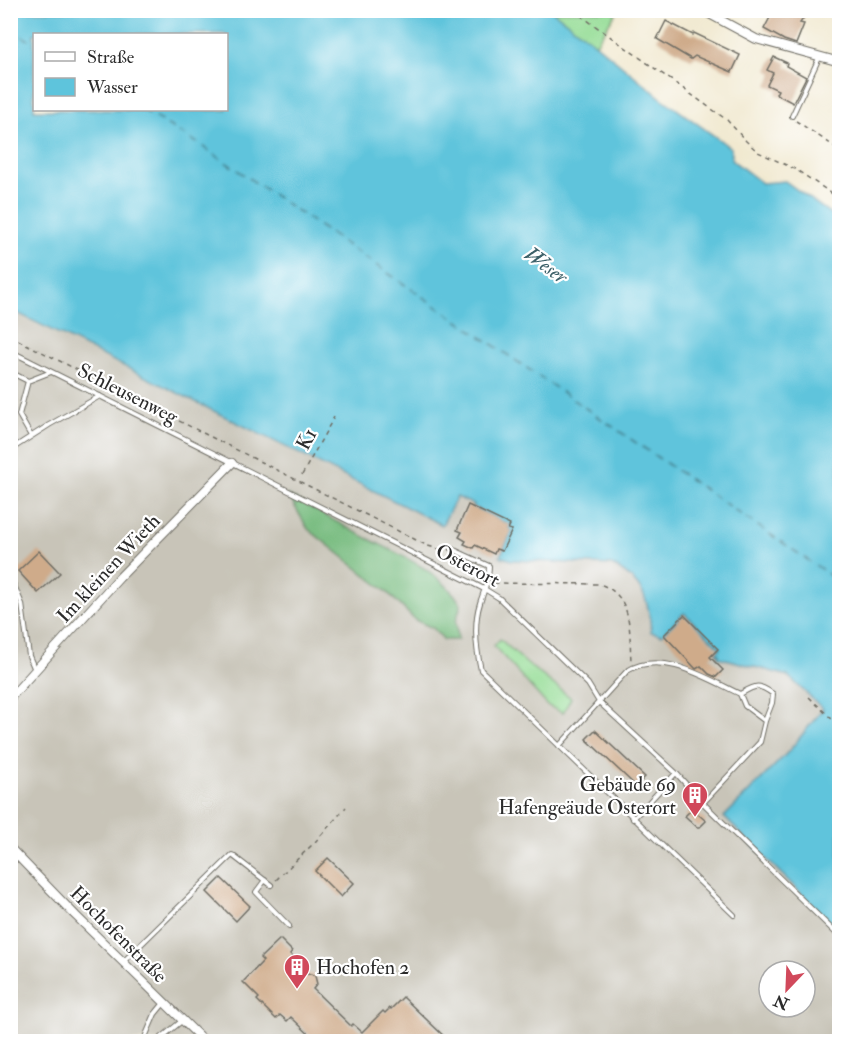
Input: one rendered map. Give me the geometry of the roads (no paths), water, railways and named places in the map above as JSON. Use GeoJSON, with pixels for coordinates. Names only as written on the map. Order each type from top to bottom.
{"type":"FeatureCollection","features":[{"type":"Feature","properties":{"kind":"street"},"geometry":{"type":"LineString","coordinates":[[702,10],[756,39],[840,62]]}},
{"type":"Feature","properties":{"kind":"street","name":"Im kleinen Wieth"},"geometry":{"type":"LineString","coordinates":[[10,698],[119,578],[232,463]]}},
{"type":"Feature","properties":{"kind":"street","name":"Hochofenstraße"},"geometry":{"type":"LineString","coordinates":[[10,848],[205,1041]]}},
{"type":"Feature","properties":{"kind":"lane"},"geometry":{"type":"LineString","coordinates":[[792,116],[819,57]]}},
{"type":"Feature","properties":{"kind":"lane","name":"Schleusenweg"},"geometry":{"type":"LineString","coordinates":[[10,351],[232,463]]}},
{"type":"Feature","properties":{"kind":"lane"},"geometry":{"type":"LineString","coordinates":[[28,381],[51,371]]}},
{"type":"Feature","properties":{"kind":"lane"},"geometry":{"type":"LineString","coordinates":[[10,372],[28,381]]}},
{"type":"Feature","properties":{"kind":"lane"},"geometry":{"type":"LineString","coordinates":[[28,381],[19,415],[32,436]]}},
{"type":"Feature","properties":{"kind":"lane"},"geometry":{"type":"LineString","coordinates":[[10,450],[100,396]]}},
{"type":"Feature","properties":{"kind":"lane","name":"Osterort"},"geometry":{"type":"LineString","coordinates":[[232,463],[499,598],[588,684],[599,702],[676,773],[703,803],[840,937]]}},
{"type":"Feature","properties":{"kind":"lane"},"geometry":{"type":"LineString","coordinates":[[452,549],[489,567],[489,579],[480,605],[475,644],[481,670],[734,915]]}},
{"type":"Feature","properties":{"kind":"lane"},"geometry":{"type":"LineString","coordinates":[[10,576],[22,604],[29,656],[35,670]]}},
{"type":"Feature","properties":{"kind":"lane"},"geometry":{"type":"LineString","coordinates":[[559,746],[637,665],[659,664],[681,667],[740,694],[745,706],[765,722]]}},
{"type":"Feature","properties":{"kind":"lane"},"geometry":{"type":"LineString","coordinates":[[703,803],[759,742],[772,704],[773,694],[763,687],[754,686],[740,694]]}},
{"type":"Feature","properties":{"kind":"lane"},"geometry":{"type":"LineString","coordinates":[[633,819],[676,773]]}},
{"type":"Feature","properties":{"kind":"lane"},"geometry":{"type":"LineString","coordinates":[[123,962],[232,855],[272,885]]}},
{"type":"Feature","properties":{"kind":"lane"},"geometry":{"type":"LineString","coordinates":[[265,880],[256,892],[289,926]]}},
{"type":"Feature","properties":{"kind":"lane"},"geometry":{"type":"LineString","coordinates":[[143,1041],[155,1014],[164,1002]]}},
{"type":"Feature","properties":{"kind":"lane"},"geometry":{"type":"LineString","coordinates":[[156,1041],[183,1020]]}},
{"type":"Feature","properties":{"kind":"water","name":"Weser"},"geometry":{"type":"Polygon","coordinates":[[[10,11],[552,11],[660,97],[731,148],[732,160],[762,183],[785,181],[839,220],[839,931],[724,817],[789,751],[823,709],[788,676],[718,657],[719,654],[716,653],[720,648],[684,613],[662,635],[651,632],[646,600],[642,592],[631,578],[612,565],[511,560],[500,556],[512,531],[508,529],[510,525],[457,497],[442,525],[11,310],[10,11]]]}},
{"type":"Feature","properties":{"kind":"place","name":"Gebäude 69 Hafengeäude Osterort"},"geometry":{"type":"Point","coordinates":[695,818]}},
{"type":"Feature","properties":{"kind":"place","name":"Hochofen 2"},"geometry":{"type":"Point","coordinates":[297,990]}}]}
